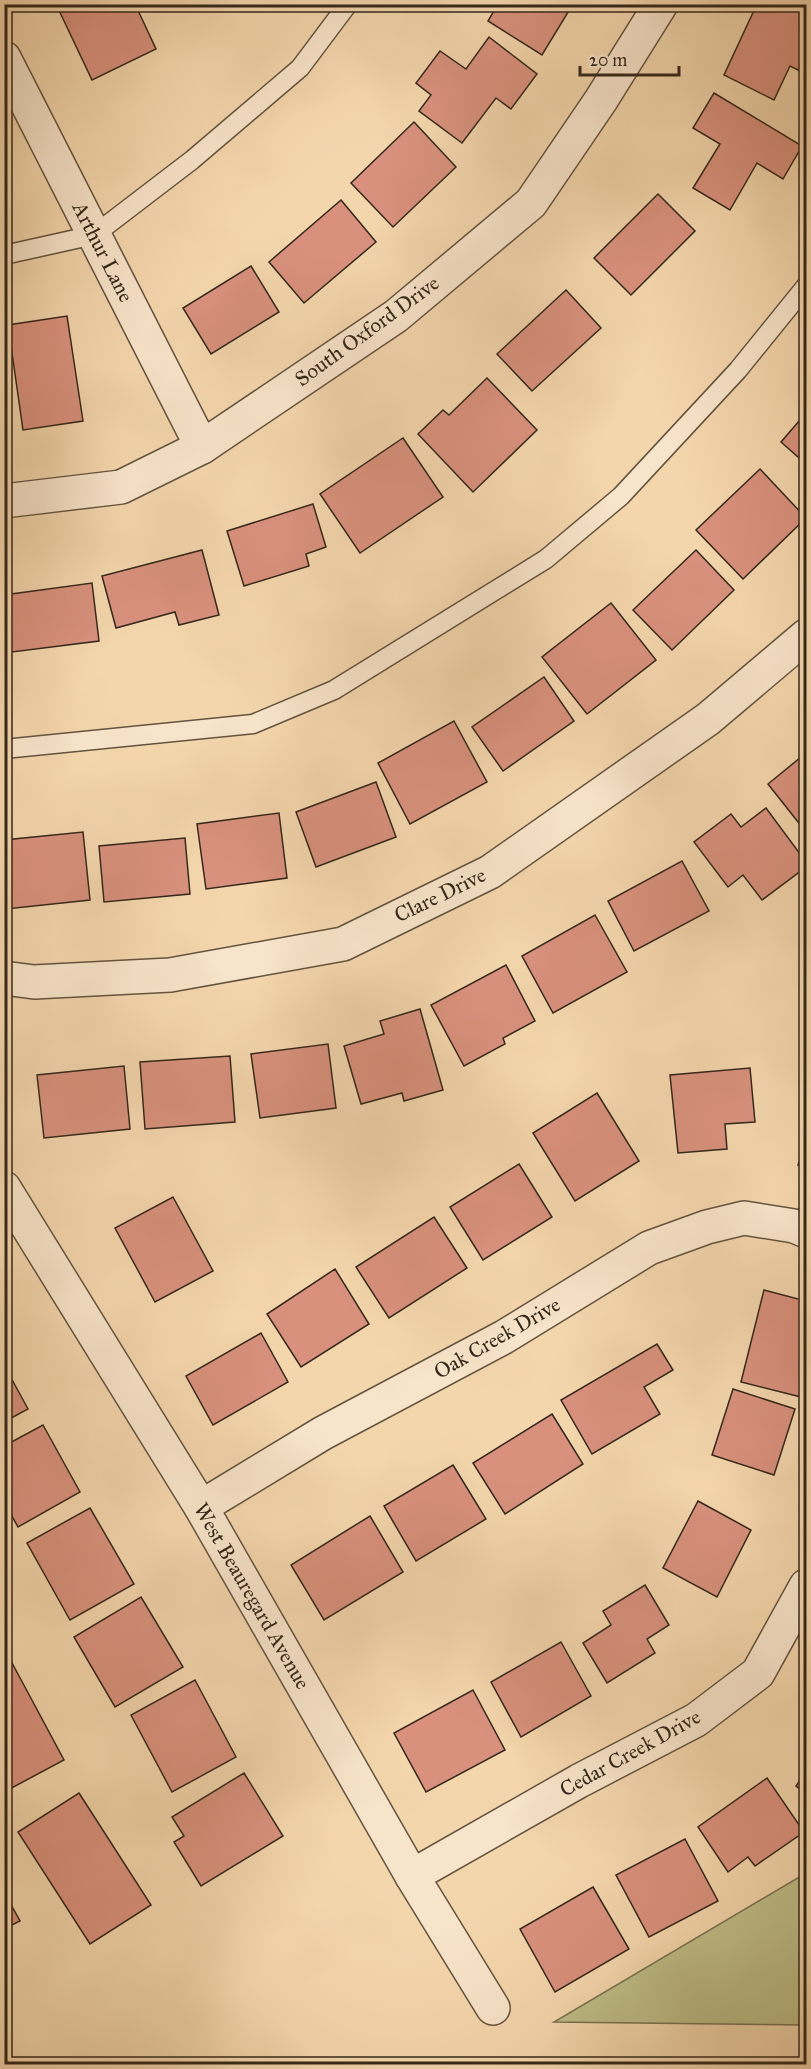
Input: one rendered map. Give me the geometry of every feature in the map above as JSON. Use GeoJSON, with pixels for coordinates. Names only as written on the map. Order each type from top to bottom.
{"type":"FeatureCollection","features":[{"type":"Feature","properties":{"kind":"street","name":"South Oxford Drive"},"geometry":{"type":"LineString","coordinates":[[4,501],[121,487],[202,447],[396,316],[531,203],[601,100],[661,4]]}},
{"type":"Feature","properties":{"kind":"street","name":"Arthur Lane"},"geometry":{"type":"LineString","coordinates":[[4,58],[202,447]]}},
{"type":"Feature","properties":{"kind":"street","name":"Clare Drive"},"geometry":{"type":"LineString","coordinates":[[4,978],[34,982],[170,975],[343,944],[490,872],[708,719],[807,636]]}},
{"type":"Feature","properties":{"kind":"street","name":"West Beauregard Avenue"},"geometry":{"type":"LineString","coordinates":[[4,1188],[201,1507],[412,1876],[493,2008]]}},
{"type":"Feature","properties":{"kind":"street","name":"Oak Creek Drive"},"geometry":{"type":"LineString","coordinates":[[201,1507],[323,1433],[504,1337],[649,1248],[707,1227],[744,1218],[795,1226],[807,1231]]}},
{"type":"Feature","properties":{"kind":"street","name":"Cedar Creek Drive"},"geometry":{"type":"LineString","coordinates":[[412,1876],[579,1781],[696,1720],[758,1673],[807,1586]]}},
{"type":"Feature","properties":{"kind":"lane"},"geometry":{"type":"LineString","coordinates":[[4,255],[94,235],[192,160],[300,68],[348,4]]}},
{"type":"Feature","properties":{"kind":"lane"},"geometry":{"type":"LineString","coordinates":[[4,749],[253,724],[334,690],[546,559],[621,496],[738,370],[807,286]]}},
{"type":"Feature","properties":{"kind":"shaded area"},"geometry":{"type":"Polygon","coordinates":[[[806,1873],[806,2025],[554,2022],[806,1873]]]}},
{"type":"Feature","properties":{"kind":"building"},"geometry":{"type":"Polygon","coordinates":[[[56,4],[135,4],[156,49],[92,80],[56,4]]]}},
{"type":"Feature","properties":{"kind":"building"},"geometry":{"type":"Polygon","coordinates":[[[498,4],[573,4],[542,55],[488,21],[498,4]]]}},
{"type":"Feature","properties":{"kind":"building"},"geometry":{"type":"Polygon","coordinates":[[[757,4],[806,4],[806,74],[790,66],[774,100],[724,75],[757,4]]]}},
{"type":"Feature","properties":{"kind":"building"},"geometry":{"type":"Polygon","coordinates":[[[489,37],[537,74],[511,109],[496,98],[462,143],[419,111],[431,95],[416,83],[440,51],[466,69],[489,37]]]}},
{"type":"Feature","properties":{"kind":"building"},"geometry":{"type":"Polygon","coordinates":[[[714,93],[802,146],[783,179],[757,163],[730,210],[693,188],[720,144],[693,128],[714,93]]]}},
{"type":"Feature","properties":{"kind":"building"},"geometry":{"type":"Polygon","coordinates":[[[414,122],[456,167],[393,227],[351,183],[414,122]]]}},
{"type":"Feature","properties":{"kind":"building"},"geometry":{"type":"Polygon","coordinates":[[[658,194],[695,231],[631,295],[594,258],[658,194]]]}},
{"type":"Feature","properties":{"kind":"building"},"geometry":{"type":"Polygon","coordinates":[[[341,200],[376,242],[304,303],[269,262],[341,200]]]}},
{"type":"Feature","properties":{"kind":"building"},"geometry":{"type":"Polygon","coordinates":[[[251,266],[279,312],[211,354],[183,308],[251,266]]]}},
{"type":"Feature","properties":{"kind":"building"},"geometry":{"type":"Polygon","coordinates":[[[566,290],[601,328],[532,391],[497,354],[566,290]]]}},
{"type":"Feature","properties":{"kind":"building"},"geometry":{"type":"Polygon","coordinates":[[[67,316],[83,421],[23,430],[8,325],[67,316]]]}},
{"type":"Feature","properties":{"kind":"building"},"geometry":{"type":"Polygon","coordinates":[[[487,378],[537,430],[473,492],[418,434],[443,410],[449,415],[487,378]]]}},
{"type":"Feature","properties":{"kind":"building"},"geometry":{"type":"Polygon","coordinates":[[[806,413],[806,464],[781,442],[806,413]]]}},
{"type":"Feature","properties":{"kind":"building"},"geometry":{"type":"Polygon","coordinates":[[[403,438],[443,497],[360,553],[320,494],[403,438]]]}},
{"type":"Feature","properties":{"kind":"building"},"geometry":{"type":"Polygon","coordinates":[[[760,469],[806,518],[743,579],[696,530],[760,469]]]}},
{"type":"Feature","properties":{"kind":"building"},"geometry":{"type":"Polygon","coordinates":[[[313,504],[326,547],[306,554],[309,566],[244,586],[227,531],[313,504]]]}},
{"type":"Feature","properties":{"kind":"building"},"geometry":{"type":"Polygon","coordinates":[[[202,550],[219,615],[179,625],[175,612],[116,628],[102,576],[202,550]]]}},
{"type":"Feature","properties":{"kind":"building"},"geometry":{"type":"Polygon","coordinates":[[[696,550],[734,590],[672,650],[633,610],[696,550]]]}},
{"type":"Feature","properties":{"kind":"building"},"geometry":{"type":"Polygon","coordinates":[[[92,583],[99,641],[4,653],[4,595],[92,583]]]}},
{"type":"Feature","properties":{"kind":"building"},"geometry":{"type":"Polygon","coordinates":[[[611,603],[656,660],[587,714],[542,657],[611,603]]]}},
{"type":"Feature","properties":{"kind":"building"},"geometry":{"type":"Polygon","coordinates":[[[544,677],[574,721],[503,771],[472,727],[544,677]]]}},
{"type":"Feature","properties":{"kind":"building"},"geometry":{"type":"Polygon","coordinates":[[[454,721],[487,782],[410,824],[378,763],[454,721]]]}},
{"type":"Feature","properties":{"kind":"building"},"geometry":{"type":"Polygon","coordinates":[[[806,753],[806,832],[768,784],[806,753]]]}},
{"type":"Feature","properties":{"kind":"building"},"geometry":{"type":"Polygon","coordinates":[[[376,782],[396,837],[316,867],[296,812],[376,782]]]}},
{"type":"Feature","properties":{"kind":"building"},"geometry":{"type":"Polygon","coordinates":[[[766,808],[806,862],[806,867],[762,900],[743,875],[728,887],[694,842],[731,814],[741,827],[766,808]]]}},
{"type":"Feature","properties":{"kind":"building"},"geometry":{"type":"Polygon","coordinates":[[[279,813],[287,878],[206,889],[197,824],[279,813]]]}},
{"type":"Feature","properties":{"kind":"building"},"geometry":{"type":"Polygon","coordinates":[[[83,832],[90,900],[6,909],[4,840],[83,832]]]}},
{"type":"Feature","properties":{"kind":"building"},"geometry":{"type":"Polygon","coordinates":[[[185,838],[190,894],[104,902],[99,846],[185,838]]]}},
{"type":"Feature","properties":{"kind":"building"},"geometry":{"type":"Polygon","coordinates":[[[682,861],[709,911],[634,951],[608,901],[682,861]]]}},
{"type":"Feature","properties":{"kind":"building"},"geometry":{"type":"Polygon","coordinates":[[[595,915],[627,972],[553,1013],[522,956],[595,915]]]}},
{"type":"Feature","properties":{"kind":"building"},"geometry":{"type":"Polygon","coordinates":[[[506,965],[535,1021],[503,1038],[505,1044],[464,1066],[431,1005],[506,965]]]}},
{"type":"Feature","properties":{"kind":"building"},"geometry":{"type":"Polygon","coordinates":[[[420,1009],[443,1090],[404,1101],[402,1093],[361,1104],[344,1046],[384,1034],[380,1021],[420,1009]]]}},
{"type":"Feature","properties":{"kind":"building"},"geometry":{"type":"Polygon","coordinates":[[[328,1044],[336,1108],[260,1118],[251,1054],[328,1044]]]}},
{"type":"Feature","properties":{"kind":"building"},"geometry":{"type":"Polygon","coordinates":[[[230,1056],[235,1122],[145,1129],[140,1062],[230,1056]]]}},
{"type":"Feature","properties":{"kind":"building"},"geometry":{"type":"Polygon","coordinates":[[[124,1066],[130,1129],[44,1138],[37,1075],[124,1066]]]}},
{"type":"Feature","properties":{"kind":"building"},"geometry":{"type":"Polygon","coordinates":[[[750,1068],[755,1122],[725,1124],[727,1149],[678,1153],[670,1075],[750,1068]]]}},
{"type":"Feature","properties":{"kind":"building"},"geometry":{"type":"Polygon","coordinates":[[[597,1093],[639,1161],[575,1201],[533,1133],[597,1093]]]}},
{"type":"Feature","properties":{"kind":"building"},"geometry":{"type":"Polygon","coordinates":[[[806,1141],[806,1169],[798,1165],[806,1141]]]}},
{"type":"Feature","properties":{"kind":"building"},"geometry":{"type":"Polygon","coordinates":[[[519,1164],[552,1217],[483,1260],[450,1207],[519,1164]]]}},
{"type":"Feature","properties":{"kind":"building"},"geometry":{"type":"Polygon","coordinates":[[[173,1197],[213,1271],[155,1302],[115,1228],[173,1197]]]}},
{"type":"Feature","properties":{"kind":"building"},"geometry":{"type":"Polygon","coordinates":[[[434,1217],[467,1268],[389,1318],[356,1267],[434,1217]]]}},
{"type":"Feature","properties":{"kind":"building"},"geometry":{"type":"Polygon","coordinates":[[[335,1269],[369,1324],[301,1367],[267,1314],[335,1269]]]}},
{"type":"Feature","properties":{"kind":"building"},"geometry":{"type":"Polygon","coordinates":[[[764,1290],[806,1301],[806,1376],[801,1397],[741,1382],[764,1290]]]}},
{"type":"Feature","properties":{"kind":"building"},"geometry":{"type":"Polygon","coordinates":[[[261,1333],[288,1382],[213,1425],[186,1376],[261,1333]]]}},
{"type":"Feature","properties":{"kind":"building"},"geometry":{"type":"Polygon","coordinates":[[[657,1344],[673,1370],[644,1387],[660,1414],[592,1454],[561,1400],[657,1344]]]}},
{"type":"Feature","properties":{"kind":"building"},"geometry":{"type":"Polygon","coordinates":[[[4,1365],[28,1409],[4,1422],[4,1365]]]}},
{"type":"Feature","properties":{"kind":"building"},"geometry":{"type":"Polygon","coordinates":[[[733,1389],[795,1409],[774,1475],[712,1455],[733,1389]]]}},
{"type":"Feature","properties":{"kind":"building"},"geometry":{"type":"Polygon","coordinates":[[[552,1414],[583,1464],[505,1514],[473,1463],[552,1414]]]}},
{"type":"Feature","properties":{"kind":"building"},"geometry":{"type":"Polygon","coordinates":[[[43,1425],[80,1492],[18,1527],[4,1502],[4,1446],[43,1425]]]}},
{"type":"Feature","properties":{"kind":"building"},"geometry":{"type":"Polygon","coordinates":[[[453,1465],[486,1519],[416,1561],[384,1506],[453,1465]]]}},
{"type":"Feature","properties":{"kind":"building"},"geometry":{"type":"Polygon","coordinates":[[[698,1501],[751,1530],[717,1597],[663,1568],[698,1501]]]}},
{"type":"Feature","properties":{"kind":"building"},"geometry":{"type":"Polygon","coordinates":[[[90,1508],[134,1584],[70,1620],[27,1543],[90,1508]]]}},
{"type":"Feature","properties":{"kind":"building"},"geometry":{"type":"Polygon","coordinates":[[[370,1516],[403,1572],[324,1620],[291,1565],[370,1516]]]}},
{"type":"Feature","properties":{"kind":"building"},"geometry":{"type":"Polygon","coordinates":[[[645,1585],[669,1625],[647,1639],[655,1653],[607,1683],[583,1643],[611,1625],[603,1611],[645,1585]]]}},
{"type":"Feature","properties":{"kind":"building"},"geometry":{"type":"Polygon","coordinates":[[[141,1597],[183,1667],[115,1707],[74,1637],[141,1597]]]}},
{"type":"Feature","properties":{"kind":"building"},"geometry":{"type":"Polygon","coordinates":[[[561,1642],[591,1696],[521,1737],[491,1682],[561,1642]]]}},
{"type":"Feature","properties":{"kind":"building"},"geometry":{"type":"Polygon","coordinates":[[[4,1648],[64,1760],[4,1792],[4,1648]]]}},
{"type":"Feature","properties":{"kind":"building"},"geometry":{"type":"Polygon","coordinates":[[[195,1680],[236,1757],[172,1792],[131,1715],[195,1680]]]}},
{"type":"Feature","properties":{"kind":"building"},"geometry":{"type":"Polygon","coordinates":[[[473,1690],[505,1750],[426,1792],[394,1733],[473,1690]]]}},
{"type":"Feature","properties":{"kind":"building"},"geometry":{"type":"Polygon","coordinates":[[[806,1771],[806,1794],[796,1786],[806,1771]]]}},
{"type":"Feature","properties":{"kind":"building"},"geometry":{"type":"Polygon","coordinates":[[[244,1773],[283,1836],[201,1886],[174,1842],[184,1836],[172,1817],[244,1773]]]}},
{"type":"Feature","properties":{"kind":"building"},"geometry":{"type":"Polygon","coordinates":[[[767,1778],[804,1832],[755,1866],[748,1857],[728,1872],[698,1827],[767,1778]]]}},
{"type":"Feature","properties":{"kind":"building"},"geometry":{"type":"Polygon","coordinates":[[[79,1793],[151,1905],[90,1944],[18,1832],[79,1793]]]}},
{"type":"Feature","properties":{"kind":"building"},"geometry":{"type":"Polygon","coordinates":[[[685,1839],[718,1901],[649,1937],[616,1875],[685,1839]]]}},
{"type":"Feature","properties":{"kind":"building"},"geometry":{"type":"Polygon","coordinates":[[[593,1887],[629,1949],[555,1992],[520,1929],[593,1887]]]}},
{"type":"Feature","properties":{"kind":"building"},"geometry":{"type":"Polygon","coordinates":[[[4,1892],[20,1921],[4,1929],[4,1892]]]}}]}
